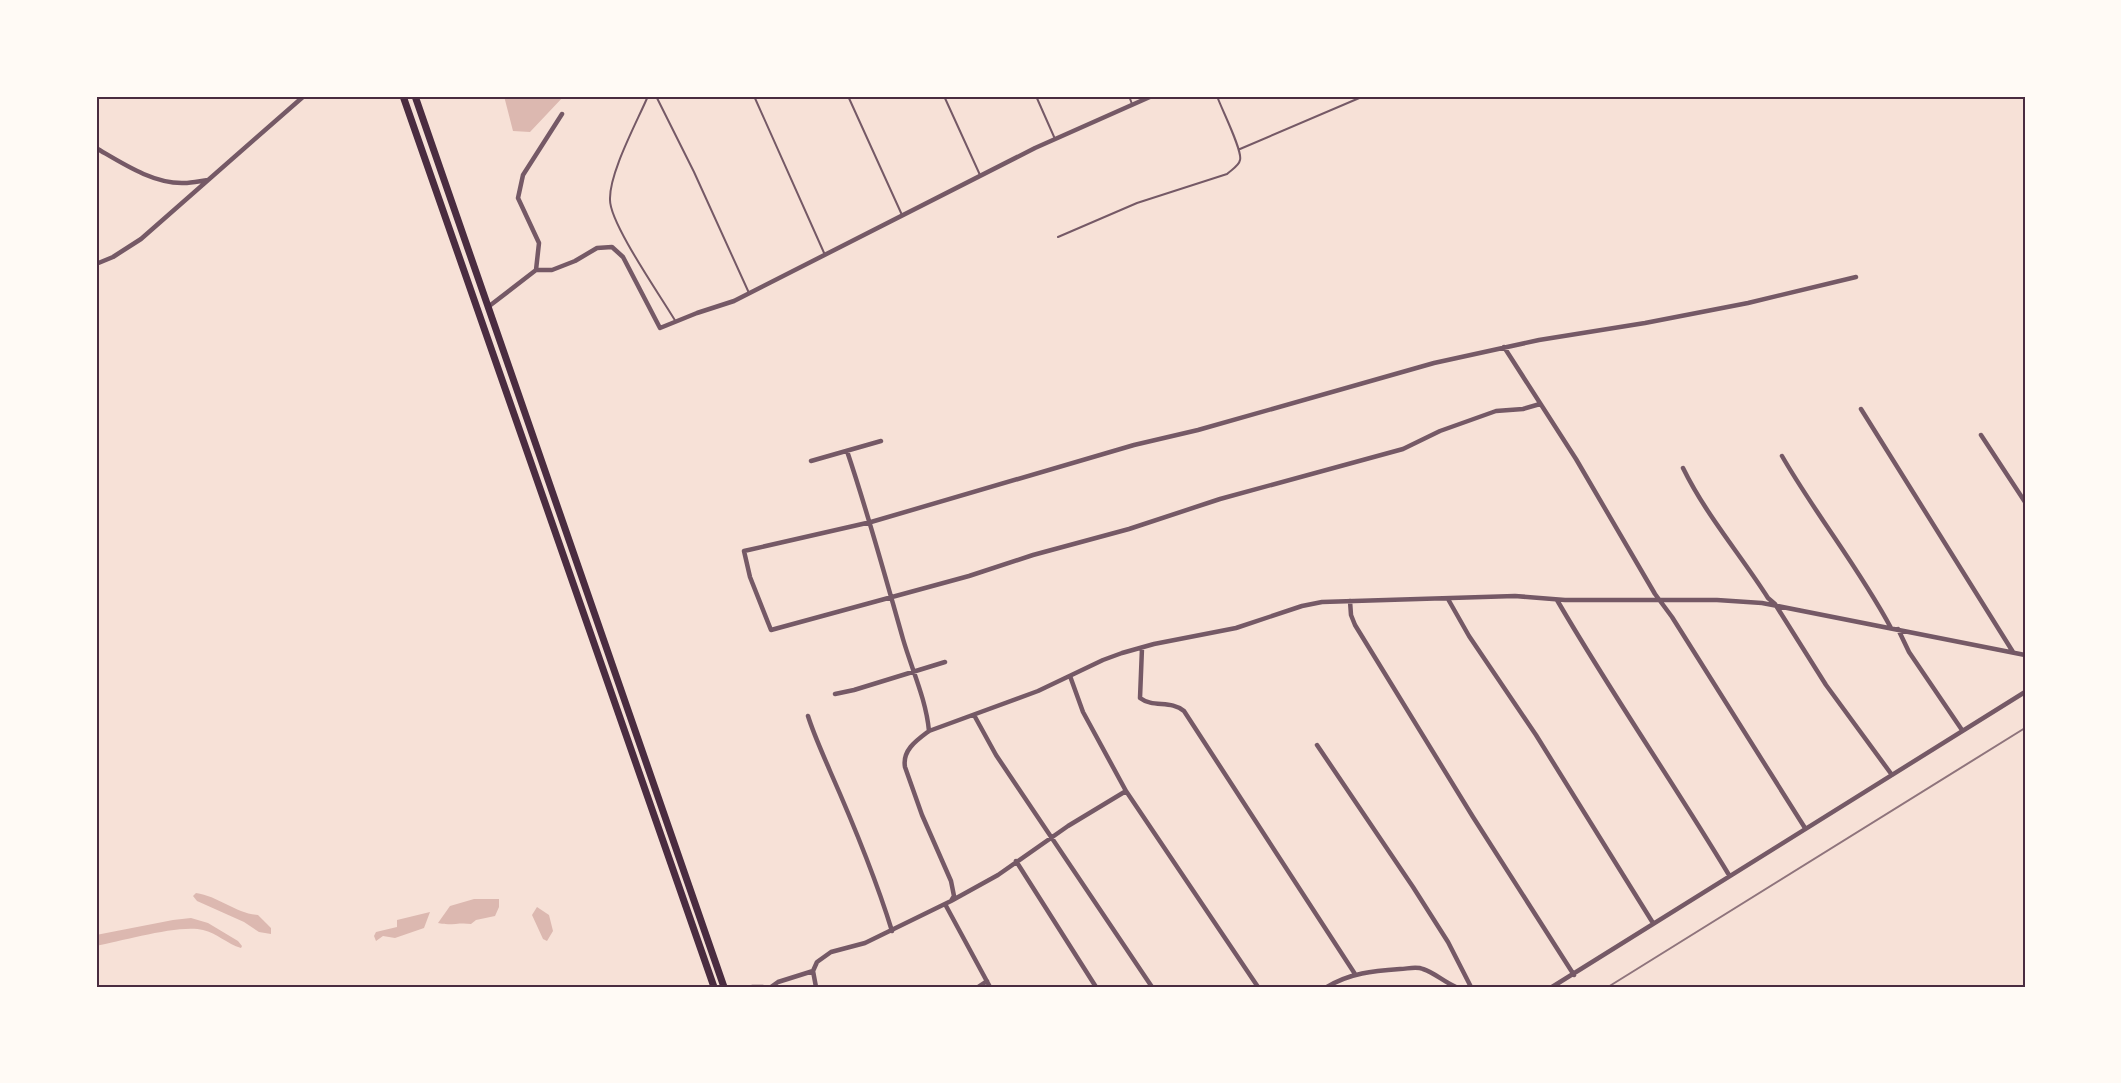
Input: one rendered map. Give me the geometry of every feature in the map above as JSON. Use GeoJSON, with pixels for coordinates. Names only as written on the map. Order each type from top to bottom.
{"type":"FeatureCollection","features":[{"type":"Feature","properties":{"kind":"main road"},"geometry":{"type":"LineString","coordinates":[[403,96],[714,987]]}},
{"type":"Feature","properties":{"kind":"main road"},"geometry":{"type":"LineString","coordinates":[[415,96],[724,987]]}},
{"type":"Feature","properties":{"kind":"main road"},"geometry":{"type":"LineString","coordinates":[[678,886],[687,883]]}},
{"type":"Feature","properties":{"kind":"street"},"geometry":{"type":"LineString","coordinates":[[96,264],[113,257],[141,240],[304,96]]}},
{"type":"Feature","properties":{"kind":"street"},"geometry":{"type":"LineString","coordinates":[[488,307],[536,270],[552,270],[575,261],[597,248],[612,247],[623,257],[660,328],[734,301],[980,175],[1152,96]]}},
{"type":"Feature","properties":{"kind":"street"},"geometry":{"type":"LineString","coordinates":[[536,270],[539,243],[518,198],[522,175],[562,114]]}},
{"type":"Feature","properties":{"kind":"street"},"geometry":{"type":"LineString","coordinates":[[96,148],[134,169],[162,180],[183,183],[210,179]]}},
{"type":"Feature","properties":{"kind":"street"},"geometry":{"type":"LineString","coordinates":[[1540,404],[1523,409],[1496,411],[1440,431],[1403,449],[1220,499],[1129,529],[1033,555],[969,576],[771,630],[750,577],[744,552],[871,522],[1134,445],[1209,427],[1434,363],[1581,332],[1645,323],[1748,303],[1856,277]]}},
{"type":"Feature","properties":{"kind":"street"},"geometry":{"type":"LineString","coordinates":[[1504,347],[1576,459],[1660,601],[1805,828]]}},
{"type":"Feature","properties":{"kind":"street"},"geometry":{"type":"LineString","coordinates":[[1861,409],[2013,652]]}},
{"type":"Feature","properties":{"kind":"street"},"geometry":{"type":"LineString","coordinates":[[1981,435],[2025,502]]}},
{"type":"Feature","properties":{"kind":"street"},"geometry":{"type":"LineString","coordinates":[[811,461],[881,441]]}},
{"type":"Feature","properties":{"kind":"street"},"geometry":{"type":"LineString","coordinates":[[847,451],[871,522],[928,717],[929,731]]}},
{"type":"Feature","properties":{"kind":"street"},"geometry":{"type":"LineString","coordinates":[[1782,456],[1798,485],[1859,575],[1891,628]]}},
{"type":"Feature","properties":{"kind":"street"},"geometry":{"type":"LineString","coordinates":[[1683,468],[1694,491],[1722,534],[1768,598],[1775,604],[1826,685],[1892,775]]}},
{"type":"Feature","properties":{"kind":"street"},"geometry":{"type":"LineString","coordinates":[[951,901],[954,888],[922,815],[904,761],[910,748],[929,731],[1038,691],[1103,660],[1142,648],[1236,628],[1302,606],[1322,602],[1515,596],[1557,600],[1717,600],[1775,604],[2025,655]]}},
{"type":"Feature","properties":{"kind":"street"},"geometry":{"type":"LineString","coordinates":[[1448,599],[1469,636],[1536,735],[1653,923]]}},
{"type":"Feature","properties":{"kind":"street"},"geometry":{"type":"LineString","coordinates":[[1557,600],[1729,875]]}},
{"type":"Feature","properties":{"kind":"street"},"geometry":{"type":"LineString","coordinates":[[1350,601],[1351,615],[1355,625],[1473,817],[1574,975]]}},
{"type":"Feature","properties":{"kind":"street"},"geometry":{"type":"LineString","coordinates":[[1898,629],[1909,652],[1962,730]]}},
{"type":"Feature","properties":{"kind":"street"},"geometry":{"type":"LineString","coordinates":[[1142,648],[1140,698],[1145,702],[1178,706],[1184,711],[1355,974]]}},
{"type":"Feature","properties":{"kind":"street"},"geometry":{"type":"LineString","coordinates":[[835,694],[945,662]]}},
{"type":"Feature","properties":{"kind":"street"},"geometry":{"type":"LineString","coordinates":[[1070,676],[1083,712],[1126,791],[1258,987]]}},
{"type":"Feature","properties":{"kind":"street"},"geometry":{"type":"LineString","coordinates":[[1552,987],[2025,692]]}},
{"type":"Feature","properties":{"kind":"street"},"geometry":{"type":"LineString","coordinates":[[974,715],[996,754],[1152,987]]}},
{"type":"Feature","properties":{"kind":"street"},"geometry":{"type":"LineString","coordinates":[[808,716],[816,743],[830,769],[880,891],[892,931]]}},
{"type":"Feature","properties":{"kind":"street"},"geometry":{"type":"LineString","coordinates":[[1317,745],[1448,942],[1471,987]]}},
{"type":"Feature","properties":{"kind":"street"},"geometry":{"type":"LineString","coordinates":[[816,987],[813,971],[817,962],[831,952],[865,943],[951,901],[998,875],[1016,861],[1126,791]]}},
{"type":"Feature","properties":{"kind":"street"},"geometry":{"type":"LineString","coordinates":[[1016,861],[1096,987]]}},
{"type":"Feature","properties":{"kind":"street"},"geometry":{"type":"LineString","coordinates":[[945,904],[990,987]]}},
{"type":"Feature","properties":{"kind":"street"},"geometry":{"type":"LineString","coordinates":[[1327,987],[1355,974],[1420,968],[1456,987]]}},
{"type":"Feature","properties":{"kind":"street"},"geometry":{"type":"LineString","coordinates":[[771,987],[778,982],[813,971]]}},
{"type":"Feature","properties":{"kind":"street"},"geometry":{"type":"LineString","coordinates":[[978,987],[987,981]]}},
{"type":"Feature","properties":{"kind":"street"},"geometry":{"type":"LineString","coordinates":[[752,987],[762,987]]}},
{"type":"Feature","properties":{"kind":"lane"},"geometry":{"type":"LineString","coordinates":[[648,96],[623,152],[609,202],[630,246],[676,322]]}},
{"type":"Feature","properties":{"kind":"lane"},"geometry":{"type":"LineString","coordinates":[[656,96],[694,172],[749,293]]}},
{"type":"Feature","properties":{"kind":"lane"},"geometry":{"type":"LineString","coordinates":[[754,96],[825,255]]}},
{"type":"Feature","properties":{"kind":"lane"},"geometry":{"type":"LineString","coordinates":[[848,96],[902,216]]}},
{"type":"Feature","properties":{"kind":"lane"},"geometry":{"type":"LineString","coordinates":[[944,96],[980,175]]}},
{"type":"Feature","properties":{"kind":"lane"},"geometry":{"type":"LineString","coordinates":[[1036,96],[1056,139]]}},
{"type":"Feature","properties":{"kind":"lane"},"geometry":{"type":"LineString","coordinates":[[1129,96],[1132,104]]}},
{"type":"Feature","properties":{"kind":"lane"},"geometry":{"type":"LineString","coordinates":[[1058,237],[1137,203],[1227,174],[1235,167],[1240,160],[1239,149],[1217,96]]}},
{"type":"Feature","properties":{"kind":"lane"},"geometry":{"type":"LineString","coordinates":[[1239,149],[1364,96]]}},
{"type":"Feature","properties":{"kind":"shaded area"},"geometry":{"type":"Polygon","coordinates":[[[504,96],[564,96],[530,132],[513,131],[504,96]]]}},
{"type":"Feature","properties":{"kind":"shaded area"},"geometry":{"type":"Polygon","coordinates":[[[196,893],[243,912],[258,915],[271,928],[271,934],[259,932],[244,922],[197,901],[193,896],[196,893]]]}},
{"type":"Feature","properties":{"kind":"shaded area"},"geometry":{"type":"Polygon","coordinates":[[[474,899],[499,899],[499,907],[495,916],[476,920],[471,924],[438,923],[450,906],[474,899]]]}},
{"type":"Feature","properties":{"kind":"shaded area"},"geometry":{"type":"Polygon","coordinates":[[[537,907],[549,915],[553,931],[547,941],[543,939],[532,915],[537,907]]]}},
{"type":"Feature","properties":{"kind":"shaded area"},"geometry":{"type":"Polygon","coordinates":[[[430,912],[424,928],[395,938],[383,936],[376,941],[374,936],[376,932],[397,927],[397,920],[430,912]]]}},
{"type":"Feature","properties":{"kind":"shaded area"},"geometry":{"type":"Polygon","coordinates":[[[191,918],[208,923],[238,941],[241,948],[208,931],[193,929],[166,931],[96,946],[96,935],[191,918]]]}},
{"type":"Feature","properties":{"kind":"railway"},"geometry":{"type":"LineString","coordinates":[[1608,987],[2025,728]]}}]}
